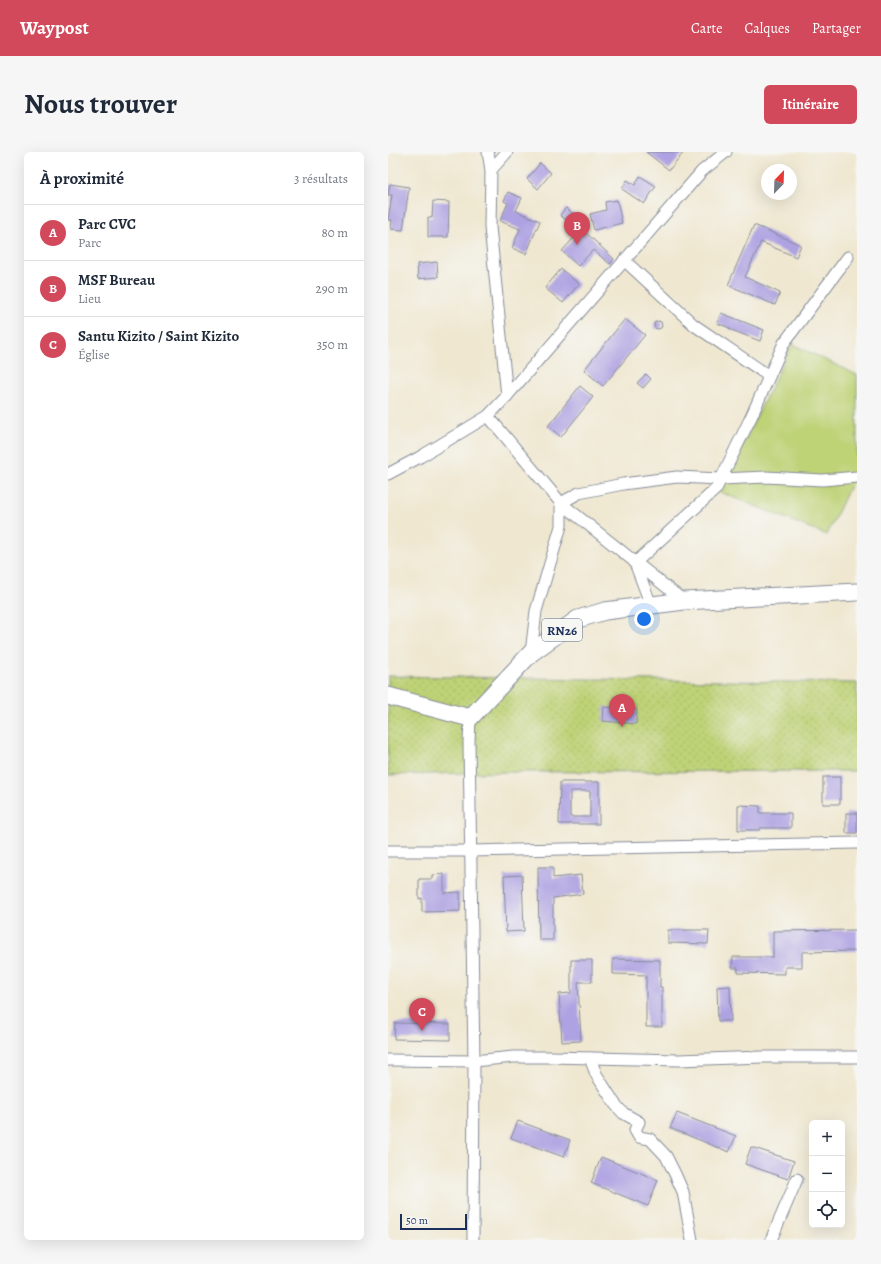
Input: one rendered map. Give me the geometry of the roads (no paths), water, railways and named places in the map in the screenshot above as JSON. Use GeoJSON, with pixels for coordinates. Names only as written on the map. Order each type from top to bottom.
{"type":"FeatureCollection","features":[{"type":"Feature","properties":{"kind":"main road","name":"RN26"},"geometry":{"type":"LineString","coordinates":[[470,718],[531,653],[578,619],[605,612],[651,605],[857,592]]}},
{"type":"Feature","properties":{"kind":"main road"},"geometry":{"type":"LineString","coordinates":[[388,696],[470,718]]}},
{"type":"Feature","properties":{"kind":"street"},"geometry":{"type":"LineString","coordinates":[[488,152],[491,170],[490,227],[507,396]]}},
{"type":"Feature","properties":{"kind":"street"},"geometry":{"type":"LineString","coordinates":[[491,170],[507,152]]}},
{"type":"Feature","properties":{"kind":"street"},"geometry":{"type":"LineString","coordinates":[[388,474],[420,457],[488,416],[702,171],[726,152]]}},
{"type":"Feature","properties":{"kind":"street"},"geometry":{"type":"LineString","coordinates":[[635,563],[716,489],[784,343],[848,257]]}},
{"type":"Feature","properties":{"kind":"street"},"geometry":{"type":"LineString","coordinates":[[624,260],[694,325],[769,376]]}},
{"type":"Feature","properties":{"kind":"street"},"geometry":{"type":"LineString","coordinates":[[488,416],[561,503],[684,602]]}},
{"type":"Feature","properties":{"kind":"street"},"geometry":{"type":"LineString","coordinates":[[561,503],[579,493],[623,484],[677,477],[822,480],[857,477]]}},
{"type":"Feature","properties":{"kind":"street"},"geometry":{"type":"LineString","coordinates":[[531,653],[536,611],[561,526],[561,503]]}},
{"type":"Feature","properties":{"kind":"street"},"geometry":{"type":"LineString","coordinates":[[635,563],[651,605]]}},
{"type":"Feature","properties":{"kind":"street"},"geometry":{"type":"LineString","coordinates":[[470,718],[470,851],[474,1061],[473,1240]]}},
{"type":"Feature","properties":{"kind":"street"},"geometry":{"type":"LineString","coordinates":[[388,851],[470,851],[857,843]]}},
{"type":"Feature","properties":{"kind":"street"},"geometry":{"type":"LineString","coordinates":[[388,1060],[474,1061],[513,1057],[679,1060],[762,1057],[857,1057]]}},
{"type":"Feature","properties":{"kind":"street"},"geometry":{"type":"LineString","coordinates":[[590,1058],[596,1074],[615,1104],[623,1114],[639,1122],[636,1130],[639,1137],[650,1139],[666,1156],[676,1174],[683,1192],[692,1240]]}},
{"type":"Feature","properties":{"kind":"street"},"geometry":{"type":"LineString","coordinates":[[771,1240],[797,1179]]}},
{"type":"Feature","properties":{"kind":"place","name":"MSF Bureau"},"geometry":{"type":"Point","coordinates":[577,245]}},
{"type":"Feature","properties":{"kind":"place","name":"Parc CVC"},"geometry":{"type":"Point","coordinates":[622,727]}},
{"type":"Feature","properties":{"kind":"place","name":"Santu Kizito / Saint Kizito"},"geometry":{"type":"Point","coordinates":[422,1031]}}]}
